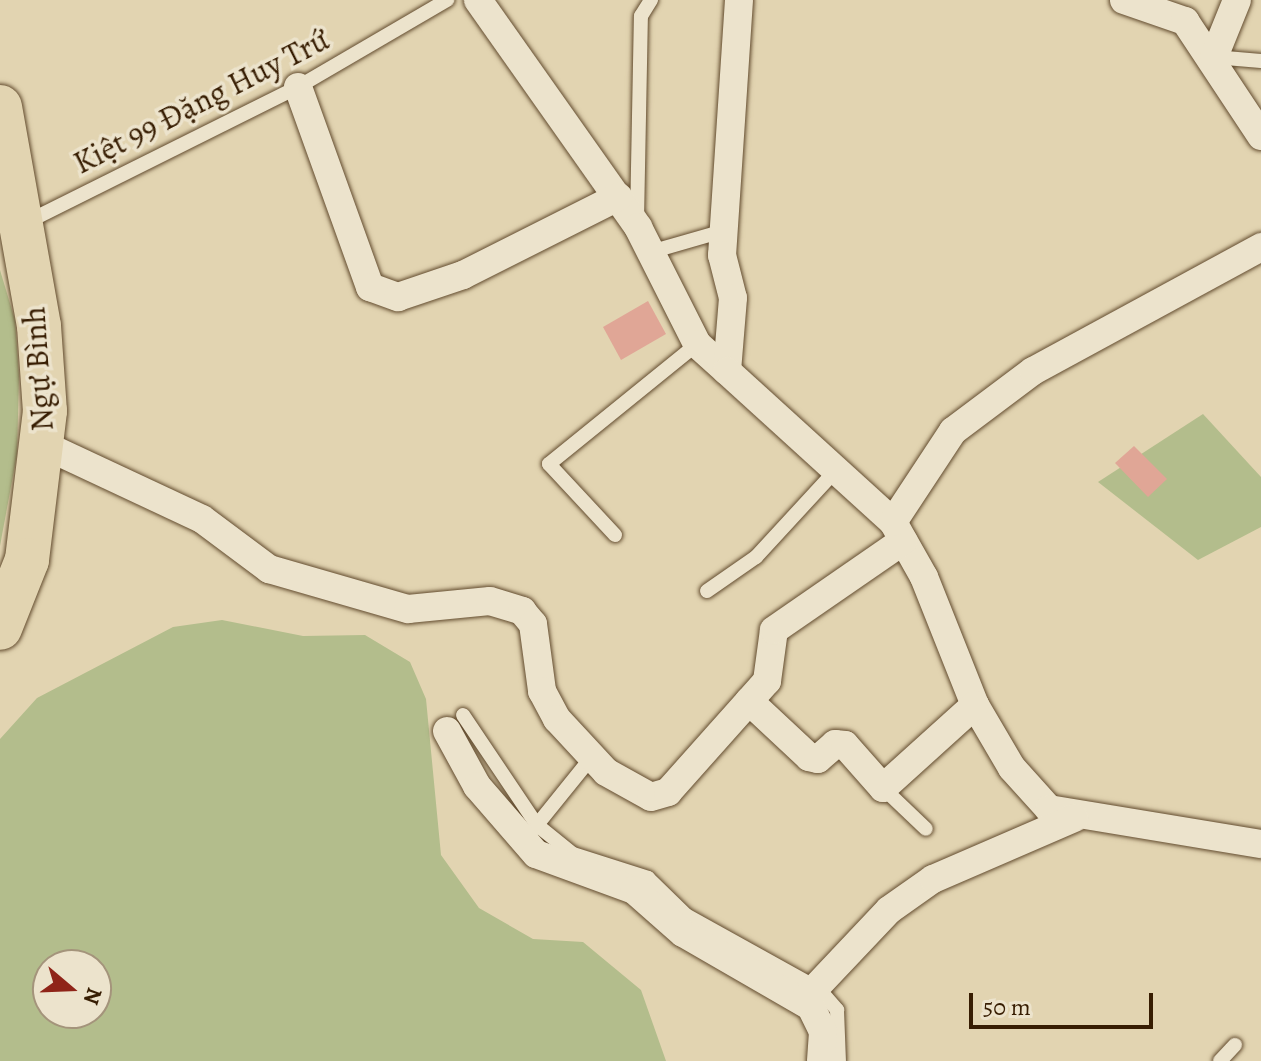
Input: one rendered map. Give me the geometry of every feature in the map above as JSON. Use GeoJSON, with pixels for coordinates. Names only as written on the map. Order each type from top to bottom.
{"type":"FeatureCollection","features":[{"type":"Feature","properties":{"kind":"highway","name":"Ngự Bình"},"geometry":{"type":"LineString","coordinates":[[0,107],[39,326],[44,445],[27,560],[0,628]]}},
{"type":"Feature","properties":{"kind":"street"},"geometry":{"type":"LineString","coordinates":[[478,0],[618,197],[644,240],[697,344],[836,470],[898,531],[924,577],[975,705],[1012,768],[1049,809],[1074,818],[1261,844]]}},
{"type":"Feature","properties":{"kind":"street"},"geometry":{"type":"LineString","coordinates":[[727,371],[733,298],[722,255],[739,0]]}},
{"type":"Feature","properties":{"kind":"street"},"geometry":{"type":"LineString","coordinates":[[1124,0],[1185,21],[1214,57],[1261,136]]}},
{"type":"Feature","properties":{"kind":"street"},"geometry":{"type":"LineString","coordinates":[[1214,57],[1237,0]]}},
{"type":"Feature","properties":{"kind":"street"},"geometry":{"type":"LineString","coordinates":[[298,87],[370,287],[398,297],[463,275],[618,197]]}},
{"type":"Feature","properties":{"kind":"street"},"geometry":{"type":"LineString","coordinates":[[44,445],[202,519],[269,569],[408,609],[490,601],[522,611],[538,640],[542,691],[591,758],[660,797],[767,681],[774,630],[898,531],[953,431],[1033,371],[1261,247]]}},
{"type":"Feature","properties":{"kind":"street"},"geometry":{"type":"LineString","coordinates":[[749,701],[814,759],[835,744],[845,745],[883,788],[975,705]]}},
{"type":"Feature","properties":{"kind":"street"},"geometry":{"type":"LineString","coordinates":[[455,723],[477,786],[530,834],[552,862],[634,890],[683,933],[809,994],[823,1032],[821,1061]]}},
{"type":"Feature","properties":{"kind":"street"},"geometry":{"type":"LineString","coordinates":[[809,994],[889,910],[933,879],[1074,818]]}},
{"type":"Feature","properties":{"kind":"lane","name":"Kiệt 99 Đặng Huy Trứ"},"geometry":{"type":"LineString","coordinates":[[21,225],[298,87],[447,0]]}},
{"type":"Feature","properties":{"kind":"lane"},"geometry":{"type":"LineString","coordinates":[[651,0],[641,16],[644,240],[723,231]]}},
{"type":"Feature","properties":{"kind":"lane"},"geometry":{"type":"LineString","coordinates":[[1214,57],[1261,61]]}},
{"type":"Feature","properties":{"kind":"lane"},"geometry":{"type":"LineString","coordinates":[[615,535],[549,464],[697,344]]}},
{"type":"Feature","properties":{"kind":"lane"},"geometry":{"type":"LineString","coordinates":[[707,591],[756,557],[836,470]]}},
{"type":"Feature","properties":{"kind":"lane"},"geometry":{"type":"LineString","coordinates":[[530,834],[591,758]]}},
{"type":"Feature","properties":{"kind":"lane"},"geometry":{"type":"LineString","coordinates":[[883,788],[926,829]]}},
{"type":"Feature","properties":{"kind":"lane"},"geometry":{"type":"LineString","coordinates":[[809,994],[837,1010],[839,1061]]}},
{"type":"Feature","properties":{"kind":"lane"},"geometry":{"type":"LineString","coordinates":[[1220,1061],[1235,1045]]}},
{"type":"Feature","properties":{"kind":"green space"},"geometry":{"type":"Polygon","coordinates":[[[0,270],[15,320],[19,376],[17,454],[0,546],[0,270]]]}},
{"type":"Feature","properties":{"kind":"green space"},"geometry":{"type":"Polygon","coordinates":[[[1203,414],[1261,477],[1261,527],[1198,560],[1098,482],[1203,414]]]}},
{"type":"Feature","properties":{"kind":"green space"},"geometry":{"type":"Polygon","coordinates":[[[222,620],[303,636],[365,635],[410,662],[426,699],[441,855],[479,908],[533,939],[583,942],[641,990],[666,1061],[0,1061],[0,739],[37,698],[173,627],[222,620]]]}},
{"type":"Feature","properties":{"kind":"building"},"geometry":{"type":"Polygon","coordinates":[[[648,301],[666,334],[621,360],[603,327],[648,301]]]}},
{"type":"Feature","properties":{"kind":"building"},"geometry":{"type":"Polygon","coordinates":[[[1134,446],[1167,479],[1148,497],[1115,463],[1134,446]]]}}]}
